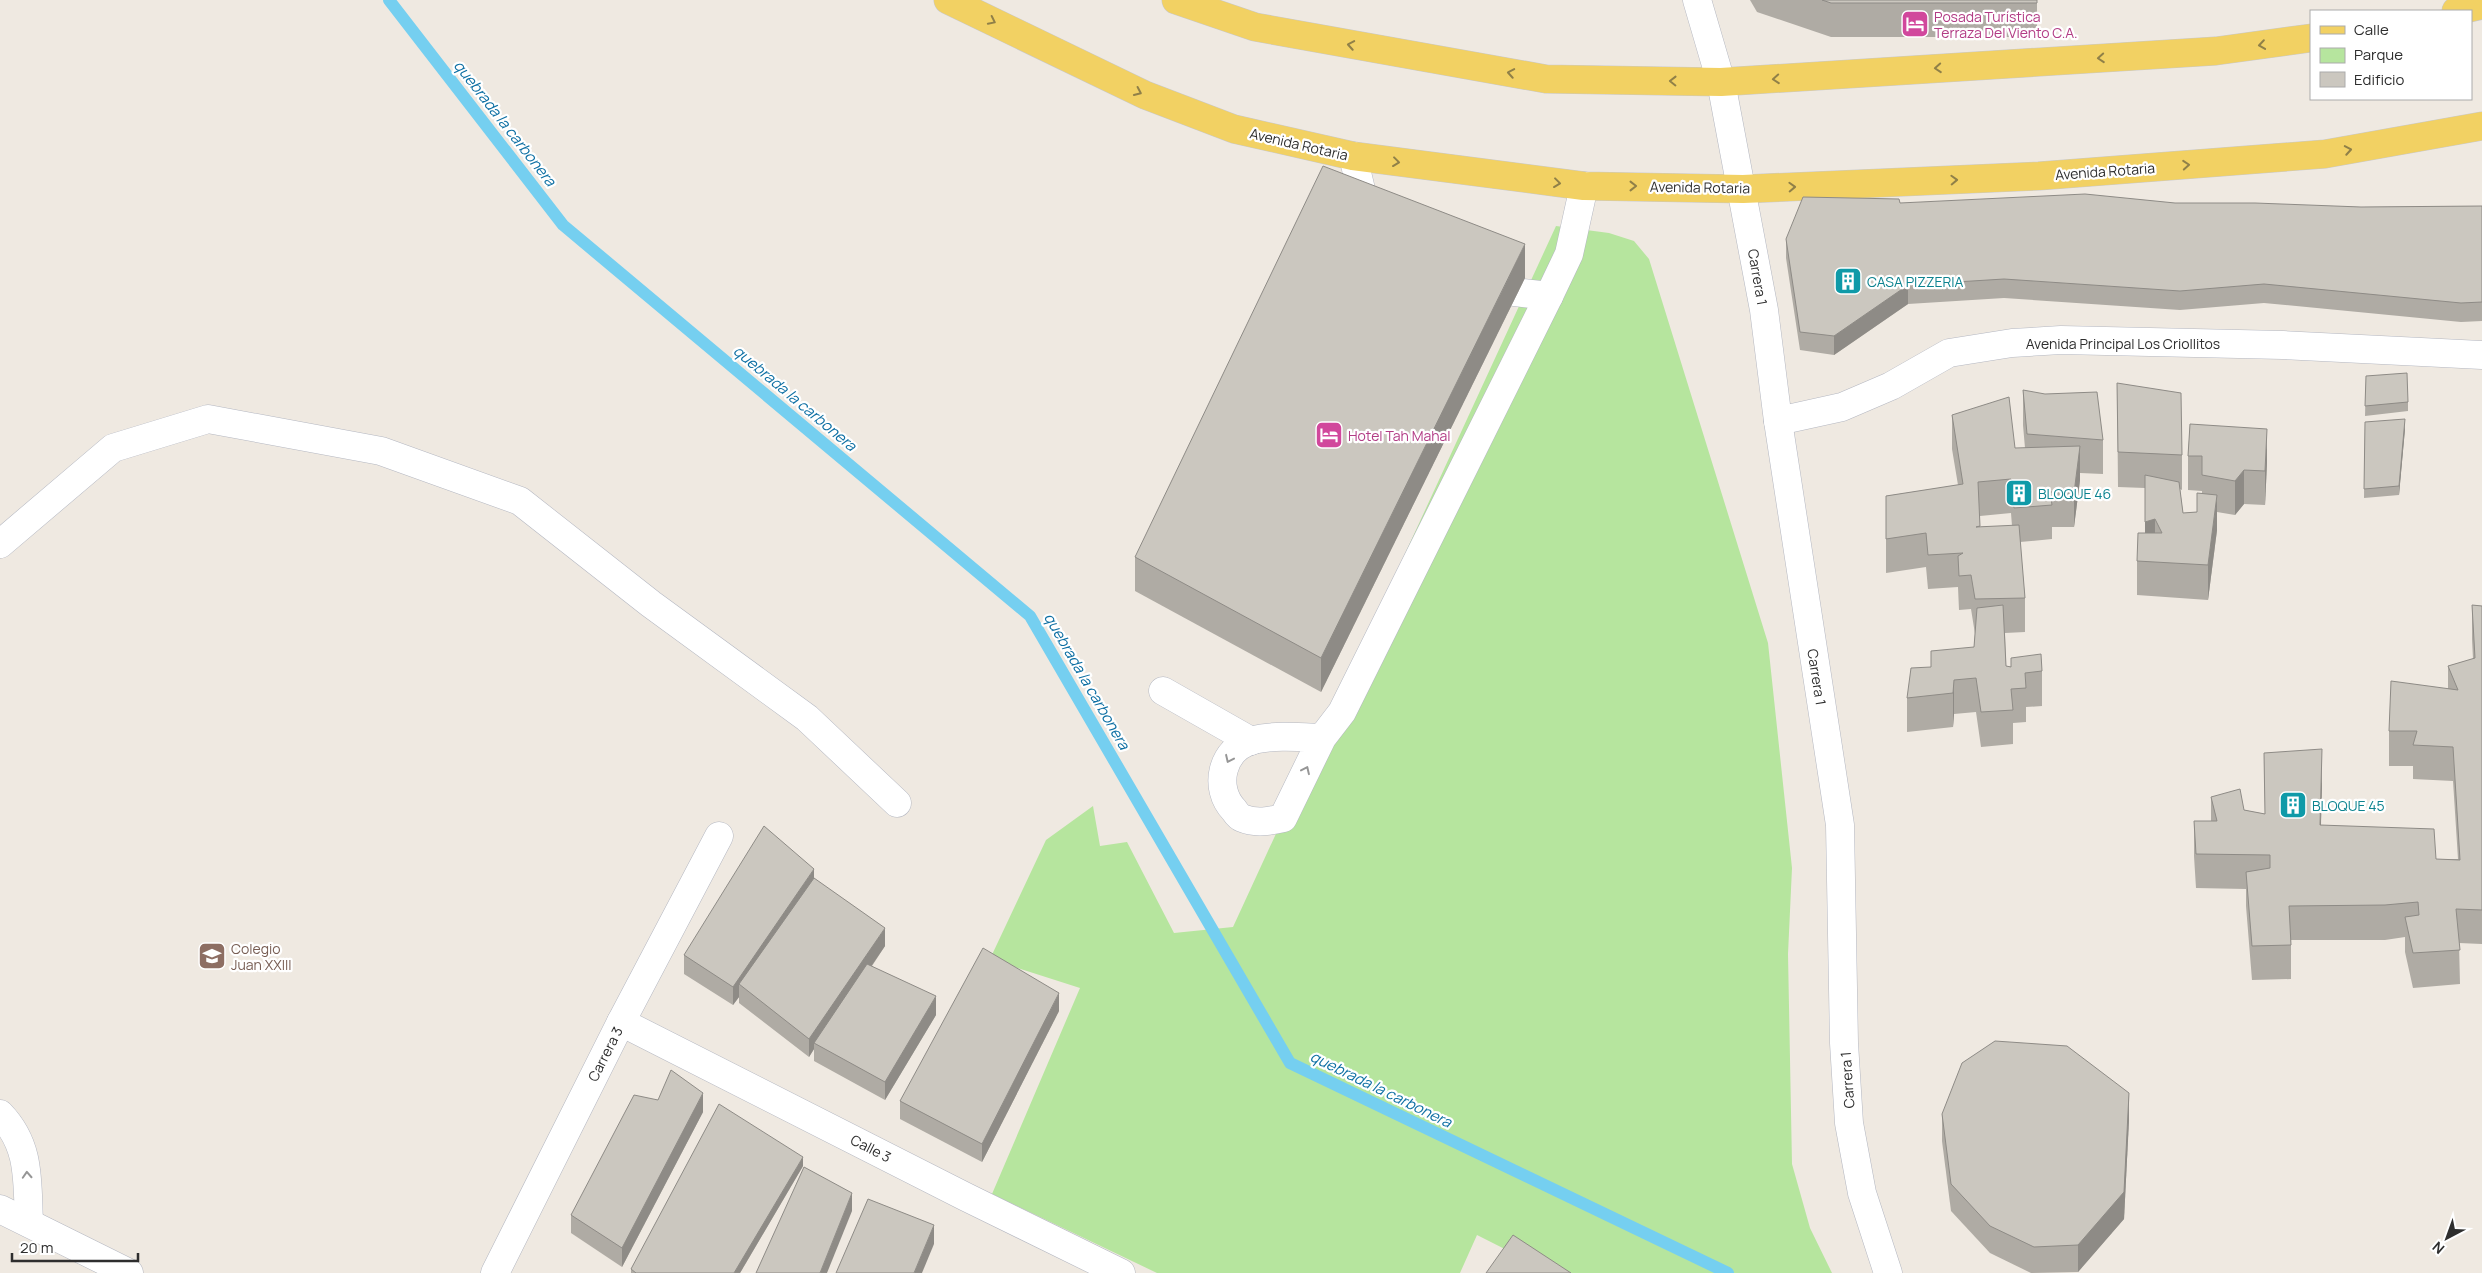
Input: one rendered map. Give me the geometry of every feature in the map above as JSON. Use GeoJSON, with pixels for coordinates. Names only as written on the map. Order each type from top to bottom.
{"type":"FeatureCollection","features":[{"type":"Feature","properties":{"kind":"main road","name":"Avenida Rotaria"},"geometry":{"type":"LineString","coordinates":[[948,0],[1145,95],[1234,129],[1354,156],[1584,186],[1743,189],[2039,176],[2325,154],[2482,126]]}},
{"type":"Feature","properties":{"kind":"main road"},"geometry":{"type":"LineString","coordinates":[[1176,0],[1255,27],[1546,79],[1721,82],[2216,51],[2310,38]]}},
{"type":"Feature","properties":{"kind":"main road"},"geometry":{"type":"LineString","coordinates":[[2460,10],[2482,5]]}},
{"type":"Feature","properties":{"kind":"street","name":"Carrera 1"},"geometry":{"type":"LineString","coordinates":[[1697,0],[1721,82],[1743,189],[1764,310],[1778,421],[1840,825],[1844,1043],[1849,1123],[1862,1193],[1888,1273]]}},
{"type":"Feature","properties":{"kind":"street"},"geometry":{"type":"LineString","coordinates":[[1354,156],[1362,202],[1376,243]]}},
{"type":"Feature","properties":{"kind":"street"},"geometry":{"type":"LineString","coordinates":[[1322,738],[1278,737],[1251,740],[1231,752],[1221,777],[1226,802],[1241,818],[1264,822],[1284,818],[1322,738],[1342,712],[1569,254],[1584,186]]}},
{"type":"Feature","properties":{"kind":"street"},"geometry":{"type":"LineString","coordinates":[[1455,285],[1549,296]]}},
{"type":"Feature","properties":{"kind":"street","name":"Avenida Principal Los Criollitos"},"geometry":{"type":"LineString","coordinates":[[1778,421],[1842,407],[1891,386],[1949,353],[2012,343],[2061,340],[2274,344],[2482,356]]}},
{"type":"Feature","properties":{"kind":"street"},"geometry":{"type":"LineString","coordinates":[[0,544],[113,448],[208,419],[381,451],[520,501],[651,604],[807,718],[897,803]]}},
{"type":"Feature","properties":{"kind":"street"},"geometry":{"type":"LineString","coordinates":[[1163,691],[1251,740]]}},
{"type":"Feature","properties":{"kind":"street","name":"Carrera 3"},"geometry":{"type":"LineString","coordinates":[[494,1273],[719,836]]}},
{"type":"Feature","properties":{"kind":"street","name":"Calle 3"},"geometry":{"type":"LineString","coordinates":[[622,1022],[966,1197],[1121,1273]]}},
{"type":"Feature","properties":{"kind":"street"},"geometry":{"type":"LineString","coordinates":[[0,1114],[19,1139],[27,1164],[29,1223]]}},
{"type":"Feature","properties":{"kind":"street"},"geometry":{"type":"LineString","coordinates":[[0,1209],[129,1273]]}},
{"type":"Feature","properties":{"kind":"green space"},"geometry":{"type":"Polygon","coordinates":[[[1556,226],[1609,233],[1634,241],[1649,259],[1768,643],[1792,868],[1788,954],[1792,1164],[1810,1228],[1832,1273],[1552,1273],[1477,1235],[1460,1273],[1157,1273],[992,1194],[1080,988],[990,959],[1046,840],[1093,806],[1100,846],[1127,842],[1174,933],[1233,927],[1556,226]]]}},
{"type":"Feature","properties":{"kind":"building"},"geometry":{"type":"Polygon","coordinates":[[[1822,0],[2037,0],[2037,3],[1831,3],[1822,0]]]}},
{"type":"Feature","properties":{"kind":"building","name":"Hotel Tah Mahal"},"geometry":{"type":"Polygon","coordinates":[[[1323,166],[1525,244],[1321,658],[1135,557],[1323,166]]]}},
{"type":"Feature","properties":{"kind":"building"},"geometry":{"type":"Polygon","coordinates":[[[2085,194],[2175,203],[2255,203],[2361,207],[2482,206],[2482,302],[2461,303],[2264,284],[2180,291],[2004,279],[1908,285],[1834,336],[1800,332],[1786,239],[1803,197],[1899,199],[1900,203],[2085,194]]]}},
{"type":"Feature","properties":{"kind":"building"},"geometry":{"type":"Polygon","coordinates":[[[2407,373],[2408,402],[2365,406],[2366,376],[2407,373]]]}},
{"type":"Feature","properties":{"kind":"building"},"geometry":{"type":"Polygon","coordinates":[[[2117,383],[2181,393],[2182,455],[2118,452],[2117,383]]]}},
{"type":"Feature","properties":{"kind":"building"},"geometry":{"type":"Polygon","coordinates":[[[2023,390],[2045,394],[2097,392],[2103,440],[2027,434],[2023,390]]]}},
{"type":"Feature","properties":{"kind":"building"},"geometry":{"type":"Polygon","coordinates":[[[2009,397],[2015,448],[2080,446],[2074,493],[2050,492],[2052,505],[2014,508],[2011,479],[1978,482],[1980,526],[1976,527],[2019,525],[2025,598],[1975,599],[1971,575],[1959,576],[1958,556],[1963,553],[1928,555],[1926,533],[1886,539],[1886,496],[1963,484],[1952,415],[2009,397]]]}},
{"type":"Feature","properties":{"kind":"building"},"geometry":{"type":"Polygon","coordinates":[[[2405,419],[2399,486],[2364,489],[2365,422],[2405,419]]]}},
{"type":"Feature","properties":{"kind":"building"},"geometry":{"type":"Polygon","coordinates":[[[2190,424],[2267,429],[2265,471],[2244,470],[2235,481],[2202,475],[2202,456],[2188,456],[2190,424]]]}},
{"type":"Feature","properties":{"kind":"building"},"geometry":{"type":"Polygon","coordinates":[[[2145,475],[2179,482],[2183,513],[2197,512],[2197,493],[2217,495],[2208,565],[2137,561],[2138,533],[2162,533],[2155,519],[2145,522],[2145,475]]]}},
{"type":"Feature","properties":{"kind":"building"},"geometry":{"type":"Polygon","coordinates":[[[2003,605],[2006,666],[2011,667],[2011,658],[2041,654],[2042,671],[2025,673],[2026,688],[2011,689],[2013,710],[1981,712],[1976,678],[1954,680],[1953,693],[1907,698],[1911,668],[1931,667],[1931,651],[1974,647],[1977,608],[2003,605]]]}},
{"type":"Feature","properties":{"kind":"building","name":"BLOQUE 45"},"geometry":{"type":"Polygon","coordinates":[[[2472,605],[2482,606],[2482,910],[2456,909],[2460,950],[2413,953],[2405,917],[2419,915],[2418,902],[2385,905],[2289,906],[2291,945],[2252,946],[2246,872],[2270,868],[2270,855],[2196,854],[2194,821],[2217,821],[2211,797],[2240,789],[2244,810],[2265,814],[2264,753],[2322,749],[2320,825],[2434,829],[2436,859],[2460,860],[2453,747],[2413,745],[2417,731],[2389,731],[2391,681],[2458,690],[2448,666],[2475,658],[2472,605]]]}},
{"type":"Feature","properties":{"kind":"building"},"geometry":{"type":"Polygon","coordinates":[[[764,826],[814,869],[733,987],[684,955],[764,826]]]}},
{"type":"Feature","properties":{"kind":"building"},"geometry":{"type":"Polygon","coordinates":[[[814,878],[885,928],[809,1039],[739,984],[814,878]]]}},
{"type":"Feature","properties":{"kind":"building"},"geometry":{"type":"Polygon","coordinates":[[[983,948],[1059,993],[982,1144],[900,1101],[983,948]]]}},
{"type":"Feature","properties":{"kind":"building"},"geometry":{"type":"Polygon","coordinates":[[[867,964],[936,996],[885,1082],[814,1043],[867,964]]]}},
{"type":"Feature","properties":{"kind":"building"},"geometry":{"type":"Polygon","coordinates":[[[1995,1041],[2067,1046],[2129,1093],[2124,1192],[2078,1245],[2034,1247],[1990,1226],[1951,1184],[1942,1114],[1962,1063],[1995,1041]]]}},
{"type":"Feature","properties":{"kind":"building"},"geometry":{"type":"Polygon","coordinates":[[[671,1070],[703,1093],[622,1248],[571,1215],[634,1095],[658,1100],[671,1070]]]}},
{"type":"Feature","properties":{"kind":"building"},"geometry":{"type":"Polygon","coordinates":[[[719,1104],[803,1157],[734,1273],[636,1273],[631,1269],[719,1104]]]}},
{"type":"Feature","properties":{"kind":"building"},"geometry":{"type":"Polygon","coordinates":[[[804,1167],[852,1193],[820,1273],[756,1273],[804,1167]]]}},
{"type":"Feature","properties":{"kind":"building"},"geometry":{"type":"Polygon","coordinates":[[[868,1199],[934,1225],[914,1273],[836,1273],[868,1199]]]}},
{"type":"Feature","properties":{"kind":"building"},"geometry":{"type":"Polygon","coordinates":[[[1513,1235],[1571,1273],[1486,1273],[1513,1235]]]}},
{"type":"Feature","properties":{"kind":"waterway","name":"quebrada la carbonera"},"geometry":{"type":"LineString","coordinates":[[389,0],[563,225],[1030,616],[1290,1063],[1728,1273]]}},
{"type":"Feature","properties":{"kind":"place","name":"Posada Turística Terraza Del Viento C.A."},"geometry":{"type":"Point","coordinates":[1915,24]}},
{"type":"Feature","properties":{"kind":"place","name":"CASA PIZZERIA"},"geometry":{"type":"Point","coordinates":[1848,281]}},
{"type":"Feature","properties":{"kind":"place","name":"Hotel Tah Mahal"},"geometry":{"type":"Point","coordinates":[1329,435]}},
{"type":"Feature","properties":{"kind":"place","name":"BLOQUE 46"},"geometry":{"type":"Point","coordinates":[2019,493]}},
{"type":"Feature","properties":{"kind":"place","name":"BLOQUE 45"},"geometry":{"type":"Point","coordinates":[2293,805]}},
{"type":"Feature","properties":{"kind":"place","name":"Colegio Juan XXIII"},"geometry":{"type":"Point","coordinates":[212,956]}}]}
